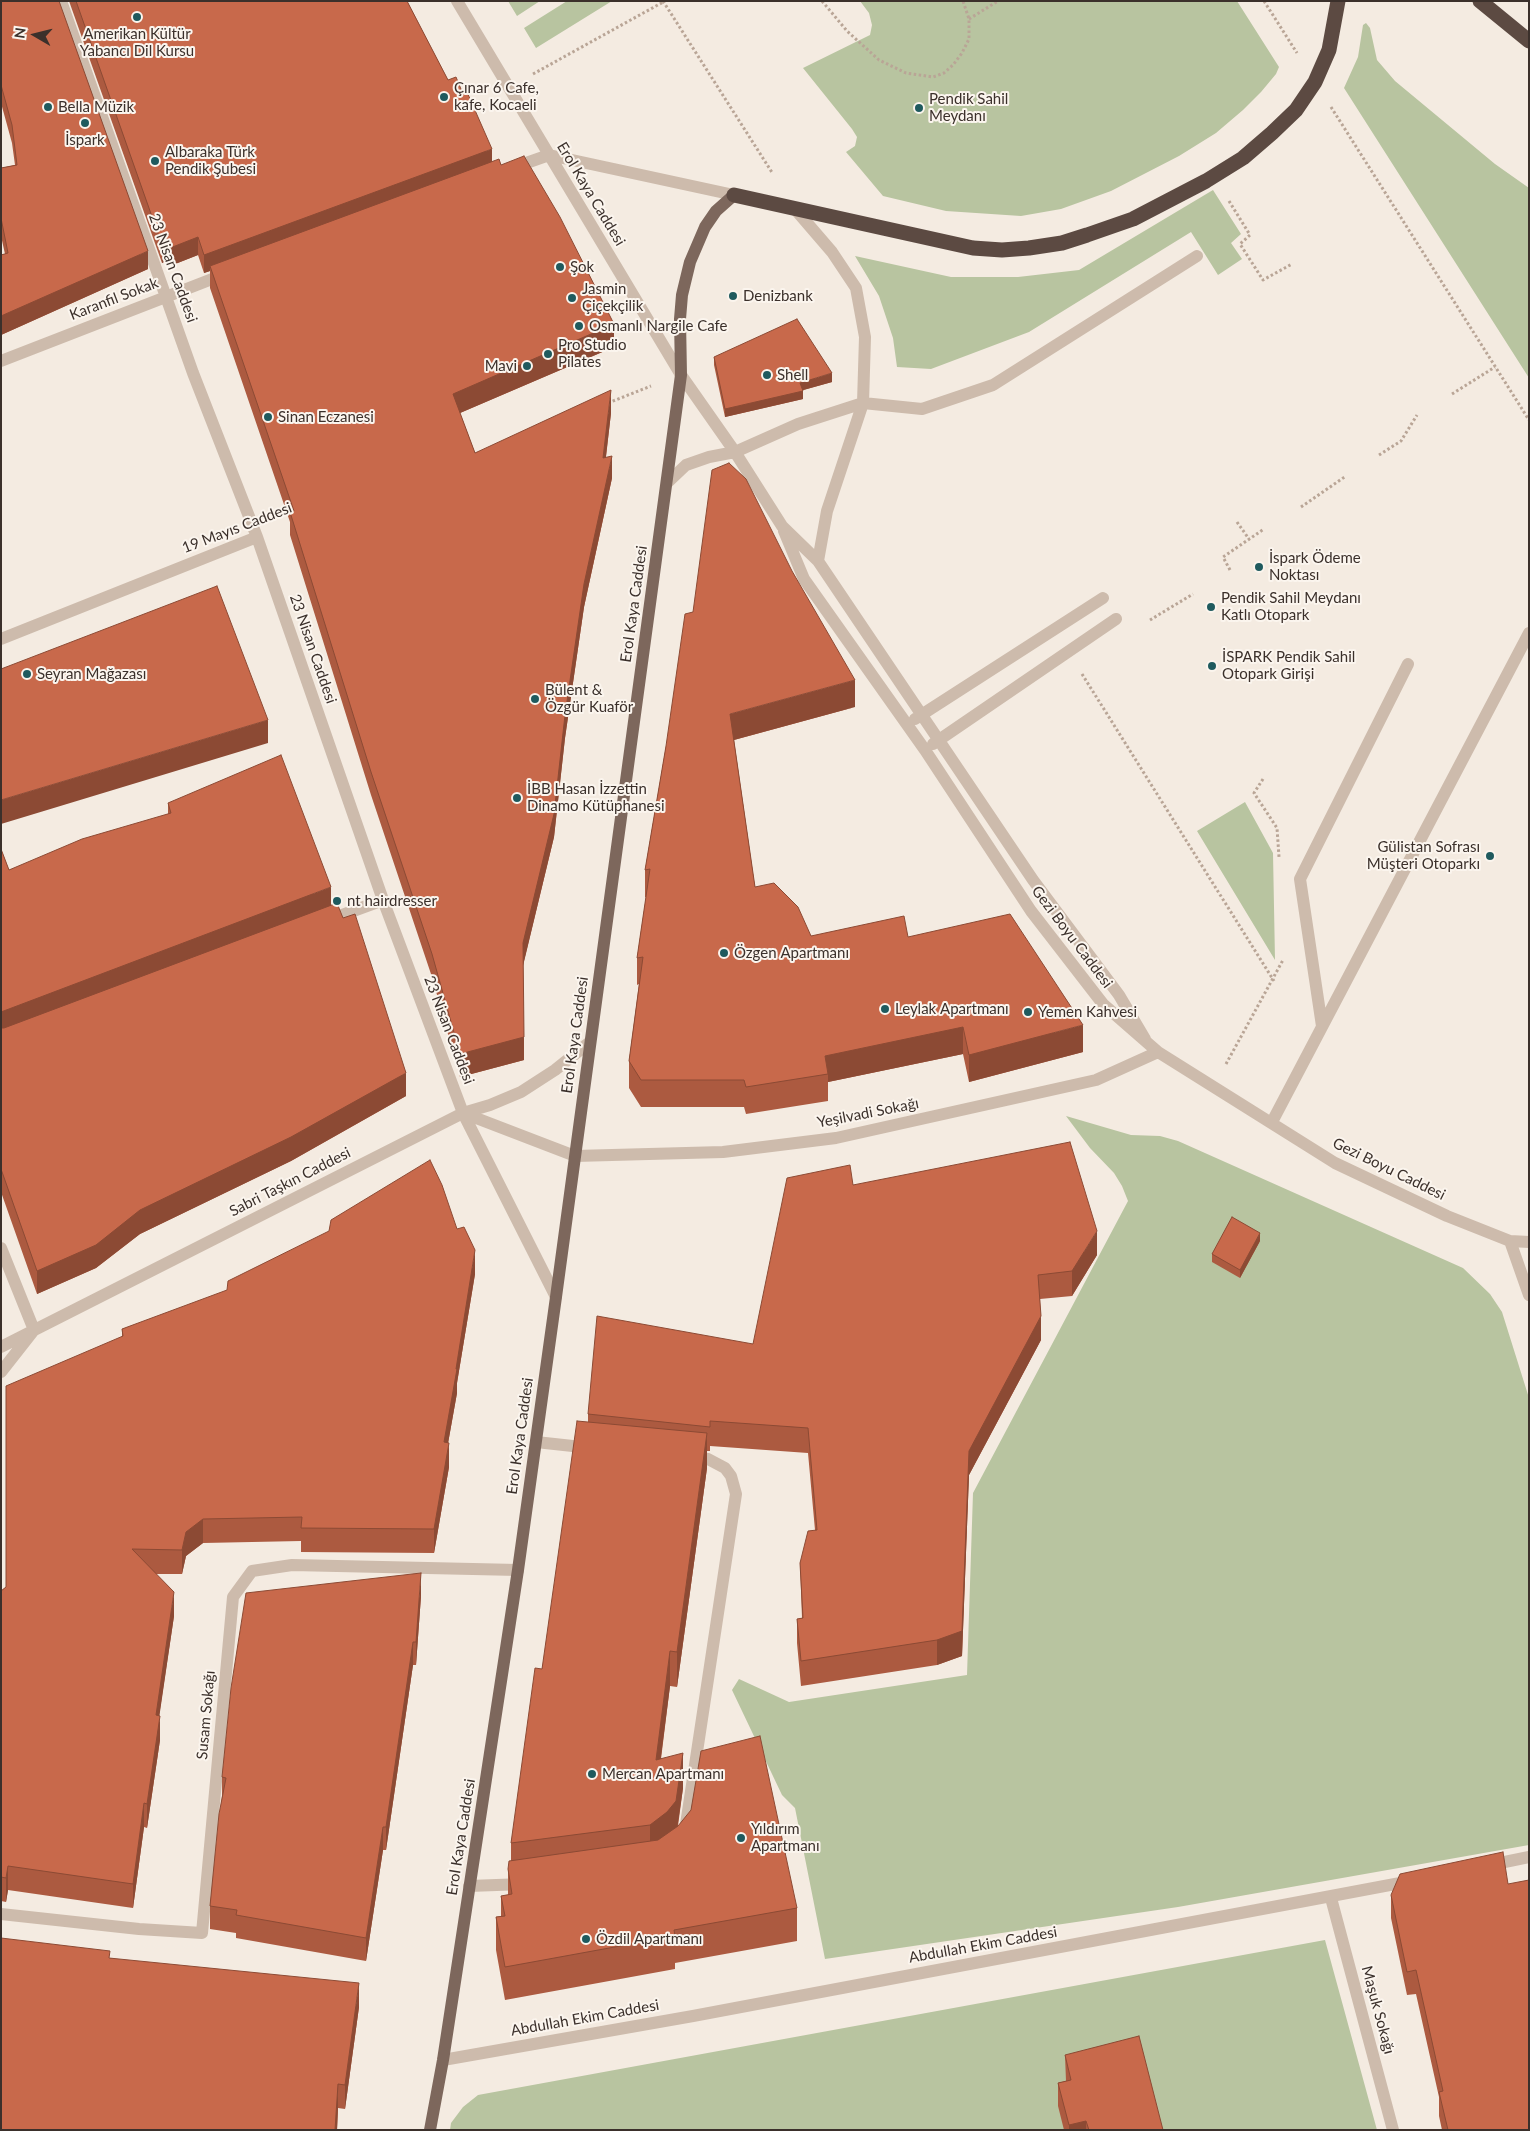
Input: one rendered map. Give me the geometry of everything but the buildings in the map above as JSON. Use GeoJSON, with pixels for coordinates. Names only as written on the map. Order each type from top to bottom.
{"type":"FeatureCollection","features":[{"type":"Feature","properties":{"kind":"highway"},"geometry":{"type":"LineString","coordinates":[[734,195],[973,248],[1002,250],[1062,243],[1087,235],[1133,219],[1214,177],[1243,158],[1272,133],[1296,110],[1315,82],[1329,50],[1338,1]]}},
{"type":"Feature","properties":{"kind":"highway"},"geometry":{"type":"LineString","coordinates":[[1480,1],[1529,41]]}},
{"type":"Feature","properties":{"kind":"main road"},"geometry":{"type":"LineString","coordinates":[[681,375],[680,319],[682,294],[690,262],[705,227],[716,211],[734,195]]}},
{"type":"Feature","properties":{"kind":"main road","name":"Erol Kaya Caddesi"},"geometry":{"type":"LineString","coordinates":[[430,2130],[443,2060],[518,1570],[681,375]]}},
{"type":"Feature","properties":{"kind":"street","name":"Erol Kaya Caddesi"},"geometry":{"type":"LineString","coordinates":[[456,1],[681,375]]}},
{"type":"Feature","properties":{"kind":"street","name":"23 Nisan Caddesi"},"geometry":{"type":"LineString","coordinates":[[59,2],[166,296],[257,537],[383,900],[463,1113],[556,1297]]}},
{"type":"Feature","properties":{"kind":"street"},"geometry":{"type":"LineString","coordinates":[[502,172],[549,154],[734,195]]}},
{"type":"Feature","properties":{"kind":"street"},"geometry":{"type":"LineString","coordinates":[[795,209],[832,252],[856,288],[866,337],[863,403],[826,511],[818,561]]}},
{"type":"Feature","properties":{"kind":"street"},"geometry":{"type":"LineString","coordinates":[[667,483],[686,465],[709,457],[735,452],[798,424],[863,403],[922,409],[993,386],[1196,256]]}},
{"type":"Feature","properties":{"kind":"street","name":"Karanfil Sokak"},"geometry":{"type":"LineString","coordinates":[[1,361],[240,269]]}},
{"type":"Feature","properties":{"kind":"street"},"geometry":{"type":"LineString","coordinates":[[681,375],[735,452],[782,526],[818,561],[1033,880],[1119,995],[1145,1039]]}},
{"type":"Feature","properties":{"kind":"street","name":"Gezi Boyu Caddesi"},"geometry":{"type":"LineString","coordinates":[[782,526],[804,579],[925,750],[1031,911],[1103,1004],[1158,1052],[1335,1163],[1402,1196],[1510,1241],[1529,1242]]}},
{"type":"Feature","properties":{"kind":"street","name":"19 Mayıs Caddesi"},"geometry":{"type":"LineString","coordinates":[[1,639],[257,537]]}},
{"type":"Feature","properties":{"kind":"street"},"geometry":{"type":"LineString","coordinates":[[906,725],[1103,598]]}},
{"type":"Feature","properties":{"kind":"street"},"geometry":{"type":"LineString","coordinates":[[925,750],[1116,619]]}},
{"type":"Feature","properties":{"kind":"street"},"geometry":{"type":"LineString","coordinates":[[1272,1122],[1529,633]]}},
{"type":"Feature","properties":{"kind":"street"},"geometry":{"type":"LineString","coordinates":[[1322,1026],[1300,879],[1408,664]]}},
{"type":"Feature","properties":{"kind":"street"},"geometry":{"type":"LineString","coordinates":[[318,925],[383,900]]}},
{"type":"Feature","properties":{"kind":"street","name":"Sabri Taşkın Caddesi"},"geometry":{"type":"LineString","coordinates":[[1,1347],[463,1113],[521,1092],[555,1070],[590,1042]]}},
{"type":"Feature","properties":{"kind":"street","name":"Yeşilvadi Sokağı"},"geometry":{"type":"LineString","coordinates":[[575,1156],[723,1152],[836,1138],[1096,1080],[1158,1052]]}},
{"type":"Feature","properties":{"kind":"street"},"geometry":{"type":"LineString","coordinates":[[463,1113],[575,1156]]}},
{"type":"Feature","properties":{"kind":"street"},"geometry":{"type":"LineString","coordinates":[[1510,1241],[1529,1295]]}},
{"type":"Feature","properties":{"kind":"street"},"geometry":{"type":"LineString","coordinates":[[1,1248],[34,1330],[1,1372]]}},
{"type":"Feature","properties":{"kind":"street"},"geometry":{"type":"LineString","coordinates":[[536,1442],[603,1449]]}},
{"type":"Feature","properties":{"kind":"street"},"geometry":{"type":"LineString","coordinates":[[678,1846],[684,1839],[736,1494],[731,1476],[717,1462],[708,1459],[679,1456]]}},
{"type":"Feature","properties":{"kind":"street","name":"Susam Sokağı"},"geometry":{"type":"LineString","coordinates":[[1,1914],[138,1929],[202,1933],[233,1597],[252,1571],[292,1565],[518,1570]]}},
{"type":"Feature","properties":{"kind":"street"},"geometry":{"type":"LineString","coordinates":[[1482,1867],[1529,1858]]}},
{"type":"Feature","properties":{"kind":"street","name":"Abdullah Ekim Caddesi"},"geometry":{"type":"LineString","coordinates":[[443,2060],[1331,1898],[1425,1878]]}},
{"type":"Feature","properties":{"kind":"street"},"geometry":{"type":"LineString","coordinates":[[469,1886],[511,1886],[540,1882]]}},
{"type":"Feature","properties":{"kind":"street","name":"Maşuk Sokağı"},"geometry":{"type":"LineString","coordinates":[[1331,1898],[1392,2130]]}},
{"type":"Feature","properties":{"kind":"path"},"geometry":{"type":"LineString","coordinates":[[822,1],[848,31],[879,60],[906,73],[933,77],[944,73],[954,65],[969,39],[969,19],[963,1]]}},
{"type":"Feature","properties":{"kind":"path"},"geometry":{"type":"LineString","coordinates":[[969,19],[998,1]]}},
{"type":"Feature","properties":{"kind":"path"},"geometry":{"type":"LineString","coordinates":[[1264,1],[1529,420]]}},
{"type":"Feature","properties":{"kind":"path"},"geometry":{"type":"LineString","coordinates":[[509,88],[664,2],[795,209]]}},
{"type":"Feature","properties":{"kind":"path"},"geometry":{"type":"LineString","coordinates":[[1214,177],[1250,235],[1240,244],[1263,280],[1292,264]]}},
{"type":"Feature","properties":{"kind":"path"},"geometry":{"type":"LineString","coordinates":[[1452,394],[1495,367]]}},
{"type":"Feature","properties":{"kind":"path"},"geometry":{"type":"LineString","coordinates":[[607,403],[681,375]]}},
{"type":"Feature","properties":{"kind":"path"},"geometry":{"type":"LineString","coordinates":[[1379,455],[1401,441],[1417,416]]}},
{"type":"Feature","properties":{"kind":"path"},"geometry":{"type":"LineString","coordinates":[[1301,507],[1346,476]]}},
{"type":"Feature","properties":{"kind":"path"},"geometry":{"type":"LineString","coordinates":[[1237,522],[1249,539]]}},
{"type":"Feature","properties":{"kind":"path"},"geometry":{"type":"LineString","coordinates":[[1230,570],[1222,557],[1264,529]]}},
{"type":"Feature","properties":{"kind":"path"},"geometry":{"type":"LineString","coordinates":[[1150,620],[1193,594]]}},
{"type":"Feature","properties":{"kind":"path"},"geometry":{"type":"LineString","coordinates":[[1079,668],[1274,981]]}},
{"type":"Feature","properties":{"kind":"path"},"geometry":{"type":"LineString","coordinates":[[1263,779],[1254,792],[1276,828],[1280,864]]}},
{"type":"Feature","properties":{"kind":"path"},"geometry":{"type":"LineString","coordinates":[[1214,1086],[1274,981],[1285,957]]}},
{"type":"Feature","properties":{"kind":"green space"},"geometry":{"type":"Polygon","coordinates":[[[508,1],[540,1],[517,16],[508,1]]]}},
{"type":"Feature","properties":{"kind":"green space"},"geometry":{"type":"Polygon","coordinates":[[[567,1],[612,1],[536,48],[524,28],[567,1]]]}},
{"type":"Feature","properties":{"kind":"green space","name":"Pendik Sahil Meydanı"},"geometry":{"type":"Polygon","coordinates":[[[860,1],[1237,1],[1279,67],[1276,74],[1261,92],[1216,133],[1179,156],[1111,191],[1061,209],[1021,216],[946,211],[883,196],[846,152],[855,146],[857,137],[852,129],[803,68],[870,35],[872,25],[869,13],[860,1]]]}},
{"type":"Feature","properties":{"kind":"green space"},"geometry":{"type":"Polygon","coordinates":[[[1366,23],[1370,28],[1377,60],[1395,81],[1495,164],[1529,188],[1529,378],[1344,88],[1358,57],[1363,25],[1366,23]]]}},
{"type":"Feature","properties":{"kind":"green space"},"geometry":{"type":"Polygon","coordinates":[[[1213,190],[1241,234],[1231,243],[1242,259],[1218,275],[1191,232],[1029,332],[931,369],[897,367],[893,338],[879,296],[855,256],[951,277],[1018,277],[1079,270],[1213,190]]]}},
{"type":"Feature","properties":{"kind":"green space"},"geometry":{"type":"Polygon","coordinates":[[[1245,802],[1273,853],[1275,960],[1197,831],[1245,802]]]}},
{"type":"Feature","properties":{"kind":"green space"},"geometry":{"type":"Polygon","coordinates":[[[1066,1116],[1131,1135],[1160,1136],[1178,1141],[1463,1268],[1490,1294],[1502,1312],[1529,1398],[1529,1845],[1178,1907],[825,1959],[795,1808],[782,1795],[732,1690],[739,1679],[789,1702],[967,1675],[973,1493],[1128,1201],[1114,1173],[1090,1148],[1066,1116]]]}},
{"type":"Feature","properties":{"kind":"green space"},"geometry":{"type":"Polygon","coordinates":[[[1325,1940],[1377,2130],[450,2130],[451,2123],[463,2107],[478,2095],[1325,1940]]]}},
{"type":"Feature","properties":{"kind":"place","name":"Amerikan Kültür Yabancı Dil Kursu"},"geometry":{"type":"Point","coordinates":[137,17]}},
{"type":"Feature","properties":{"kind":"place","name":"Çınar 6 Cafe, kafe, Kocaeli"},"geometry":{"type":"Point","coordinates":[444,97]}},
{"type":"Feature","properties":{"kind":"place","name":"Bella Müzik"},"geometry":{"type":"Point","coordinates":[48,107]}},
{"type":"Feature","properties":{"kind":"place","name":"Pendik Sahil Meydanı"},"geometry":{"type":"Point","coordinates":[919,108]}},
{"type":"Feature","properties":{"kind":"place","name":"İspark"},"geometry":{"type":"Point","coordinates":[85,123]}},
{"type":"Feature","properties":{"kind":"place","name":"Albaraka Türk Pendik Şubesi"},"geometry":{"type":"Point","coordinates":[155,161]}},
{"type":"Feature","properties":{"kind":"place","name":"Şok"},"geometry":{"type":"Point","coordinates":[560,267]}},
{"type":"Feature","properties":{"kind":"place","name":"Denizbank"},"geometry":{"type":"Point","coordinates":[733,296]}},
{"type":"Feature","properties":{"kind":"place","name":"Jasmin Çiçekçilik"},"geometry":{"type":"Point","coordinates":[572,298]}},
{"type":"Feature","properties":{"kind":"place","name":"Osmanlı Nargile Cafe"},"geometry":{"type":"Point","coordinates":[579,326]}},
{"type":"Feature","properties":{"kind":"place","name":"Pro Studio Pilates"},"geometry":{"type":"Point","coordinates":[548,354]}},
{"type":"Feature","properties":{"kind":"place","name":"Mavi"},"geometry":{"type":"Point","coordinates":[527,366]}},
{"type":"Feature","properties":{"kind":"place","name":"Shell"},"geometry":{"type":"Point","coordinates":[767,375]}},
{"type":"Feature","properties":{"kind":"place","name":"Sinan Eczanesi"},"geometry":{"type":"Point","coordinates":[268,417]}},
{"type":"Feature","properties":{"kind":"place","name":"İspark Ödeme Noktası"},"geometry":{"type":"Point","coordinates":[1259,567]}},
{"type":"Feature","properties":{"kind":"place","name":"Pendik Sahil Meydanı Katlı Otopark"},"geometry":{"type":"Point","coordinates":[1211,607]}},
{"type":"Feature","properties":{"kind":"place","name":"İSPARK Pendik Sahil Otopark Girişi"},"geometry":{"type":"Point","coordinates":[1212,666]}},
{"type":"Feature","properties":{"kind":"place","name":"Seyran Mağazası"},"geometry":{"type":"Point","coordinates":[27,674]}},
{"type":"Feature","properties":{"kind":"place","name":"Bülent & Özgür Kuaför"},"geometry":{"type":"Point","coordinates":[535,699]}},
{"type":"Feature","properties":{"kind":"place","name":"İBB Hasan İzzettin Dinamo Kütüphanesi"},"geometry":{"type":"Point","coordinates":[517,798]}},
{"type":"Feature","properties":{"kind":"place","name":"Gülistan Sofrası Müşteri Otoparkı"},"geometry":{"type":"Point","coordinates":[1490,856]}},
{"type":"Feature","properties":{"kind":"place","name":"nt hairdresser"},"geometry":{"type":"Point","coordinates":[337,901]}},
{"type":"Feature","properties":{"kind":"place","name":"Özgen Apartmanı"},"geometry":{"type":"Point","coordinates":[724,953]}},
{"type":"Feature","properties":{"kind":"place","name":"Leylak Apartmanı"},"geometry":{"type":"Point","coordinates":[885,1009]}},
{"type":"Feature","properties":{"kind":"place","name":"Yemen Kahvesi"},"geometry":{"type":"Point","coordinates":[1028,1012]}},
{"type":"Feature","properties":{"kind":"place","name":"Mercan Apartmanı"},"geometry":{"type":"Point","coordinates":[592,1774]}},
{"type":"Feature","properties":{"kind":"place","name":"Yıldırım Apartmanı"},"geometry":{"type":"Point","coordinates":[741,1838]}},
{"type":"Feature","properties":{"kind":"place","name":"Özdil Apartmanı"},"geometry":{"type":"Point","coordinates":[586,1939]}}]}
